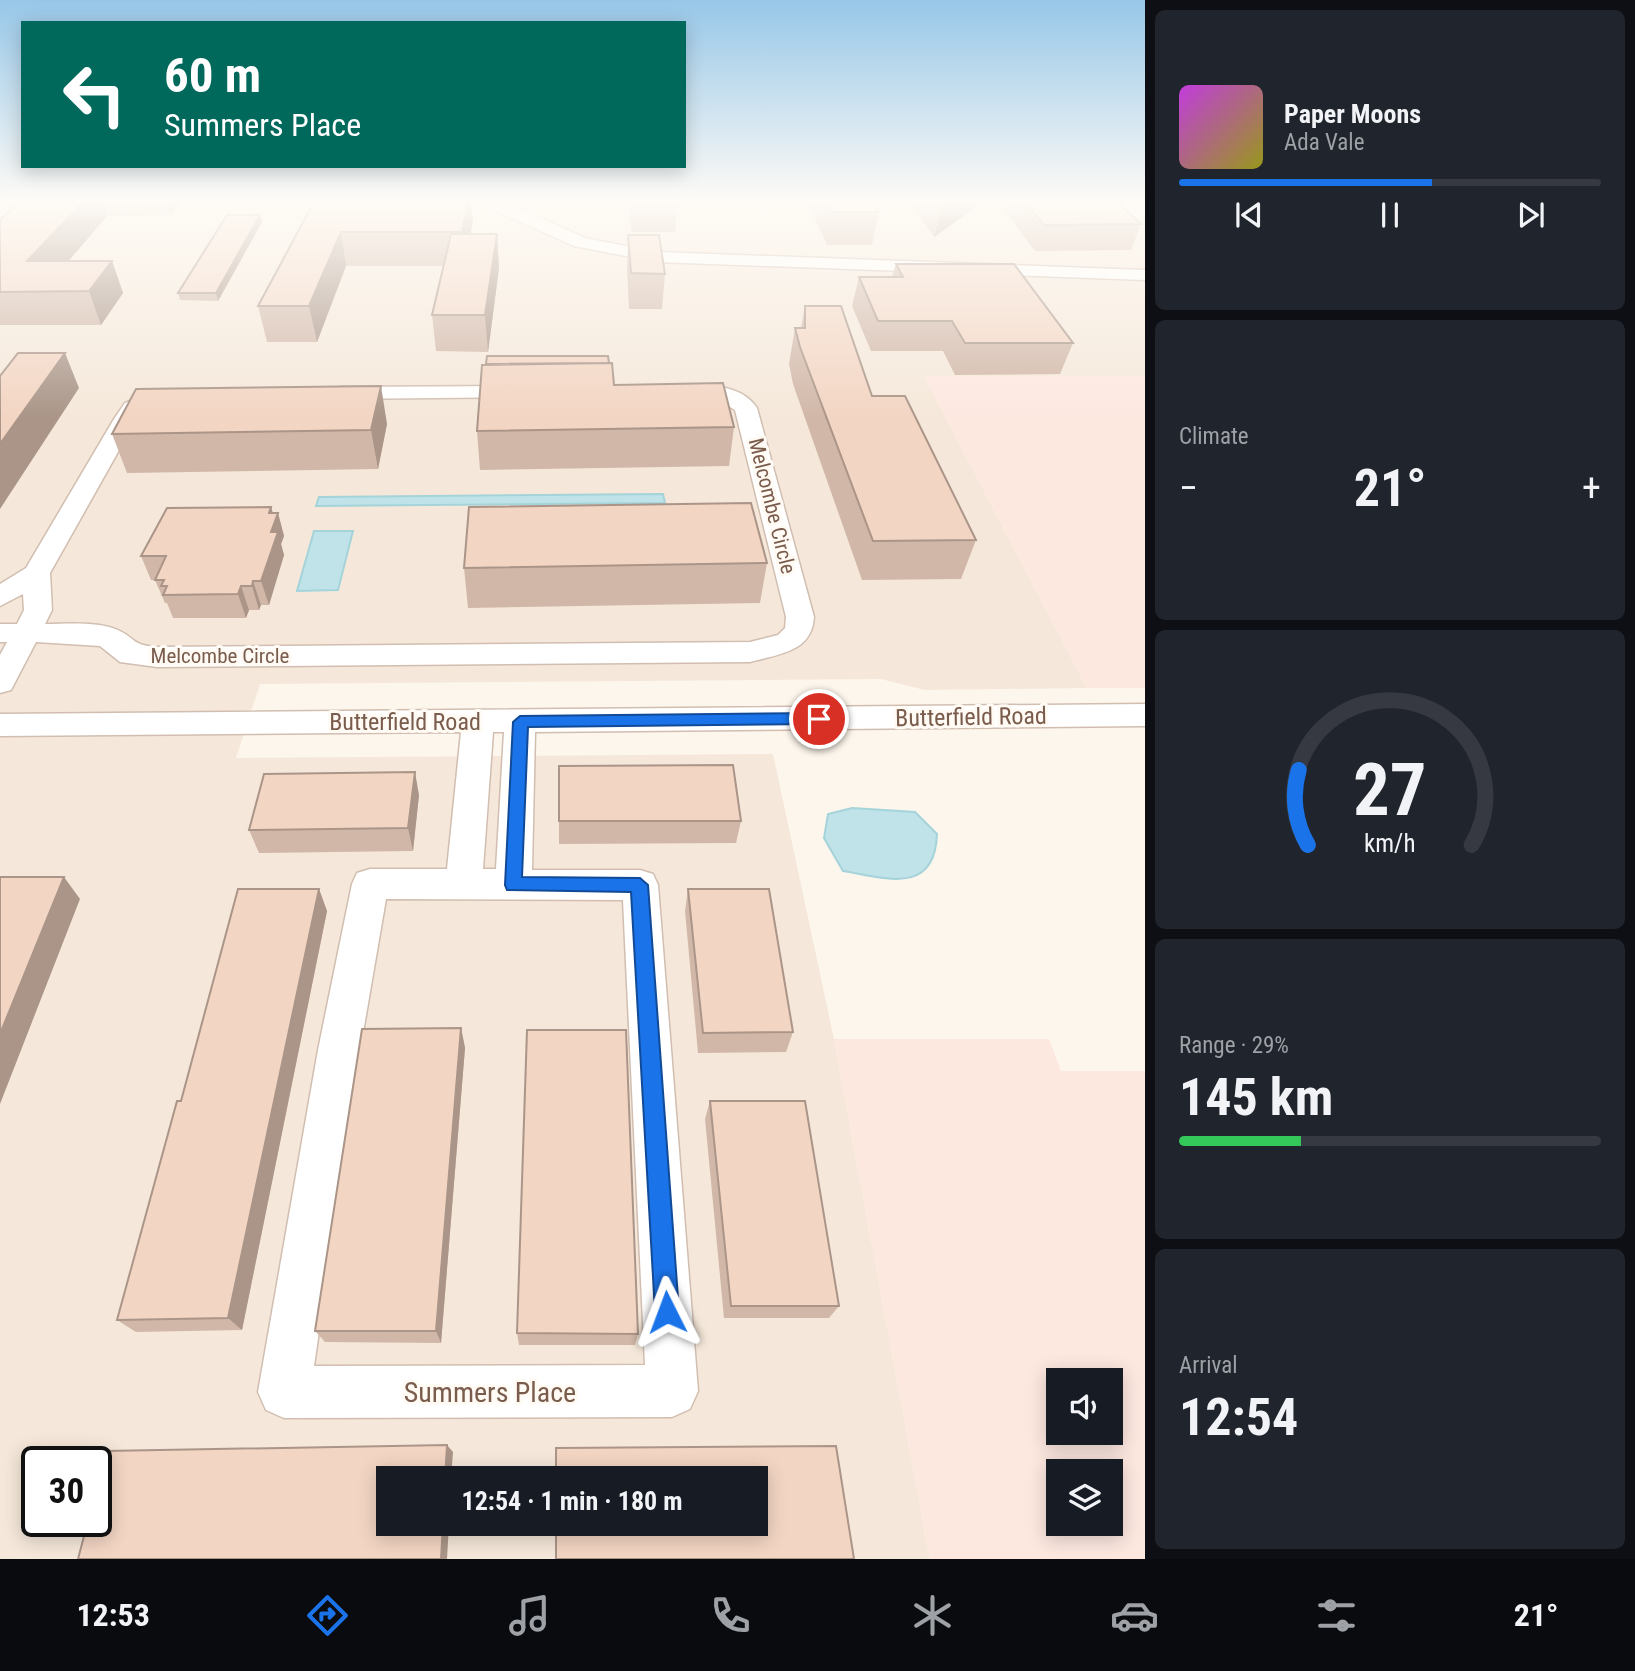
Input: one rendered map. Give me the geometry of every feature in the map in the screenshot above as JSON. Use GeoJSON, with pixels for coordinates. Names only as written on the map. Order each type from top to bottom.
{"type":"FeatureCollection","features":[{"type":"Feature","properties":{"kind":"street"},"geometry":{"type":"LineString","coordinates":[[1084,273],[1145,275]]}},
{"type":"Feature","properties":{"kind":"street","name":"Melcombe Circle"},"geometry":{"type":"LineString","coordinates":[[13,633],[108,637],[130,655],[157,657],[750,652],[788,642],[799,631],[800,617],[746,408],[740,400],[722,394],[663,391]]}},
{"type":"Feature","properties":{"kind":"street"},"geometry":{"type":"LineString","coordinates":[[315,393],[551,392]]}},
{"type":"Feature","properties":{"kind":"street"},"geometry":{"type":"LineString","coordinates":[[0,597],[36,573],[133,408],[153,397],[165,396]]}},
{"type":"Feature","properties":{"kind":"street"},"geometry":{"type":"LineString","coordinates":[[0,683],[13,633],[38,610],[36,573]]}},
{"type":"Feature","properties":{"kind":"street","name":"Butterfield Road"},"geometry":{"type":"LineString","coordinates":[[0,725],[1145,715]]}},
{"type":"Feature","properties":{"kind":"street"},"geometry":{"type":"LineString","coordinates":[[464,884],[478,722]]}},
{"type":"Feature","properties":{"kind":"street"},"geometry":{"type":"LineString","coordinates":[[513,885],[520,722]]}},
{"type":"Feature","properties":{"kind":"street","name":"Summers Place"},"geometry":{"type":"LineString","coordinates":[[370,884],[464,884],[640,885],[672,1391],[284,1392],[339,1051],[370,884]]}},
{"type":"Feature","properties":{"kind":"shaded area"},"geometry":{"type":"Polygon","coordinates":[[[0,273],[1145,273],[1145,376],[924,376],[1087,688],[925,690],[881,679],[260,684],[236,758],[773,754],[834,1039],[930,1559],[0,1559],[0,273]]]}},
{"type":"Feature","properties":{"kind":"shaded area"},"geometry":{"type":"Polygon","coordinates":[[[924,376],[1145,376],[1145,688],[1087,688],[924,376]]]}},
{"type":"Feature","properties":{"kind":"shaded area"},"geometry":{"type":"Polygon","coordinates":[[[834,1039],[1049,1039],[1061,1071],[1145,1071],[1145,1559],[930,1559],[834,1039]]]}},
{"type":"Feature","properties":{"kind":"water"},"geometry":{"type":"Polygon","coordinates":[[[663,494],[665,503],[316,506],[319,497],[663,494]]]}},
{"type":"Feature","properties":{"kind":"water"},"geometry":{"type":"Polygon","coordinates":[[[314,531],[353,531],[338,590],[297,591],[314,531]]]}},
{"type":"Feature","properties":{"kind":"water"},"geometry":{"type":"Polygon","coordinates":[[[852,808],[915,812],[937,834],[934,854],[927,867],[917,875],[891,879],[843,871],[824,838],[828,814],[852,808]]]}},
{"type":"Feature","properties":{"kind":"building"},"geometry":{"type":"Polygon","coordinates":[[[0,273],[103,273],[89,291],[0,292],[0,273]]]}},
{"type":"Feature","properties":{"kind":"building"},"geometry":{"type":"Polygon","coordinates":[[[191,273],[227,273],[216,293],[178,293],[191,273]]]}},
{"type":"Feature","properties":{"kind":"building"},"geometry":{"type":"Polygon","coordinates":[[[276,273],[323,273],[309,306],[258,306],[276,273]]]}},
{"type":"Feature","properties":{"kind":"building"},"geometry":{"type":"Polygon","coordinates":[[[442,273],[491,273],[485,315],[432,315],[442,273]]]}},
{"type":"Feature","properties":{"kind":"building"},"geometry":{"type":"Polygon","coordinates":[[[901,273],[1021,273],[1073,343],[965,343],[952,321],[878,321],[859,277],[903,277],[901,273]]]}},
{"type":"Feature","properties":{"kind":"building"},"geometry":{"type":"Polygon","coordinates":[[[805,306],[841,306],[872,396],[905,396],[976,540],[873,541],[800,347],[795,328],[805,328],[805,306]]]}},
{"type":"Feature","properties":{"kind":"building"},"geometry":{"type":"Polygon","coordinates":[[[18,353],[65,353],[0,444],[0,376],[18,353]]]}},
{"type":"Feature","properties":{"kind":"building"},"geometry":{"type":"Polygon","coordinates":[[[487,356],[608,356],[609,363],[486,364],[487,356]]]}},
{"type":"Feature","properties":{"kind":"building"},"geometry":{"type":"Polygon","coordinates":[[[612,363],[614,385],[723,383],[734,427],[477,431],[482,365],[612,363]]]}},
{"type":"Feature","properties":{"kind":"building"},"geometry":{"type":"Polygon","coordinates":[[[381,386],[371,430],[112,434],[136,389],[381,386]]]}},
{"type":"Feature","properties":{"kind":"building"},"geometry":{"type":"Polygon","coordinates":[[[751,503],[767,563],[464,568],[469,507],[751,503]]]}},
{"type":"Feature","properties":{"kind":"building"},"geometry":{"type":"Polygon","coordinates":[[[271,507],[269,513],[278,513],[271,532],[278,532],[261,581],[253,581],[252,586],[241,586],[238,594],[163,595],[167,586],[161,586],[164,580],[155,580],[166,556],[141,556],[167,508],[271,507]]]}},
{"type":"Feature","properties":{"kind":"building"},"geometry":{"type":"Polygon","coordinates":[[[733,765],[741,821],[559,821],[559,766],[733,765]]]}},
{"type":"Feature","properties":{"kind":"building"},"geometry":{"type":"Polygon","coordinates":[[[415,772],[408,828],[249,830],[264,774],[415,772]]]}},
{"type":"Feature","properties":{"kind":"building"},"geometry":{"type":"Polygon","coordinates":[[[0,877],[64,877],[0,1034],[0,877]]]}},
{"type":"Feature","properties":{"kind":"building"},"geometry":{"type":"Polygon","coordinates":[[[238,889],[319,889],[228,1318],[117,1320],[177,1101],[181,1101],[238,889]]]}},
{"type":"Feature","properties":{"kind":"building"},"geometry":{"type":"Polygon","coordinates":[[[688,889],[769,889],[793,1032],[703,1033],[688,889]]]}},
{"type":"Feature","properties":{"kind":"building"},"geometry":{"type":"Polygon","coordinates":[[[461,1028],[436,1331],[315,1331],[362,1029],[461,1028]]]}},
{"type":"Feature","properties":{"kind":"building"},"geometry":{"type":"Polygon","coordinates":[[[527,1030],[626,1030],[638,1334],[517,1333],[527,1030]]]}},
{"type":"Feature","properties":{"kind":"building"},"geometry":{"type":"Polygon","coordinates":[[[710,1101],[805,1101],[839,1306],[731,1306],[710,1101]]]}},
{"type":"Feature","properties":{"kind":"building"},"geometry":{"type":"Polygon","coordinates":[[[447,1445],[446,1466],[376,1466],[376,1536],[442,1536],[441,1559],[78,1559],[84,1537],[112,1537],[112,1451],[447,1445]]]}},
{"type":"Feature","properties":{"kind":"building"},"geometry":{"type":"Polygon","coordinates":[[[836,1446],[854,1559],[556,1559],[556,1536],[768,1536],[768,1466],[556,1466],[556,1448],[836,1446]]]}},
{"type":"Feature","properties":{"kind":"route"},"geometry":{"type":"LineString","coordinates":[[667,1312],[640,885],[513,885],[520,722],[819,719]]}}]}
